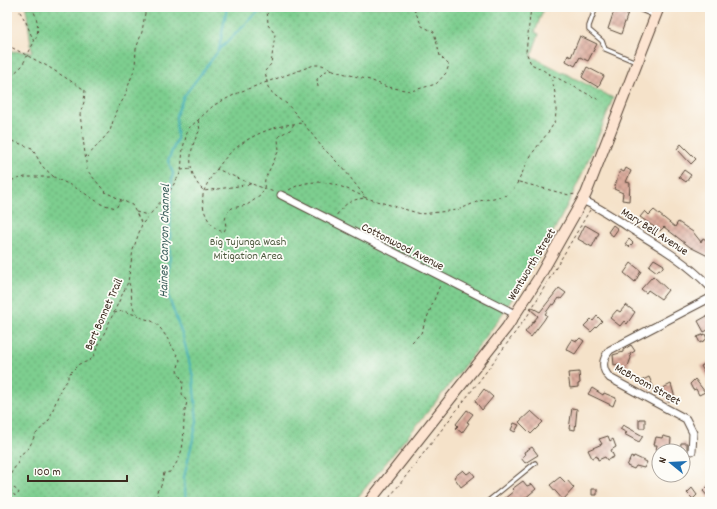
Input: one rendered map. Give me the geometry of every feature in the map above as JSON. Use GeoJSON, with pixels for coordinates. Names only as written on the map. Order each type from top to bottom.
{"type":"FeatureCollection","features":[{"type":"Feature","properties":{"kind":"main road","name":"Wentworth Street"},"geometry":{"type":"LineString","coordinates":[[369,502],[447,405],[516,314],[549,260],[584,197],[657,12]]}},
{"type":"Feature","properties":{"kind":"street","name":"Cottonwood Avenue"},"geometry":{"type":"LineString","coordinates":[[282,195],[443,279],[516,314]]}},
{"type":"Feature","properties":{"kind":"street","name":"Mary Bell Avenue"},"geometry":{"type":"LineString","coordinates":[[584,197],[680,259],[699,274],[710,287]]}},
{"type":"Feature","properties":{"kind":"street","name":"McBroom Street"},"geometry":{"type":"LineString","coordinates":[[692,451],[693,433],[686,419],[610,378],[604,369],[603,364],[604,359],[610,350],[710,298]]}},
{"type":"Feature","properties":{"kind":"lane"},"geometry":{"type":"LineString","coordinates":[[596,7],[589,30],[602,41],[605,49],[637,62]]}},
{"type":"Feature","properties":{"kind":"lane"},"geometry":{"type":"LineString","coordinates":[[634,7],[657,12]]}},
{"type":"Feature","properties":{"kind":"lane"},"geometry":{"type":"LineString","coordinates":[[487,502],[535,463]]}},
{"type":"Feature","properties":{"kind":"path"},"geometry":{"type":"LineString","coordinates":[[17,7],[26,22],[34,42]]}},
{"type":"Feature","properties":{"kind":"path"},"geometry":{"type":"LineString","coordinates":[[7,80],[22,66],[38,31],[37,19],[32,7]]}},
{"type":"Feature","properties":{"kind":"path"},"geometry":{"type":"LineString","coordinates":[[87,158],[110,131],[116,111],[124,98],[135,67],[136,49],[142,32],[146,7]]}},
{"type":"Feature","properties":{"kind":"path"},"geometry":{"type":"LineString","coordinates":[[267,7],[268,22],[275,34],[271,64],[265,71],[268,87],[273,94],[287,104],[322,148],[343,168],[366,198]]}},
{"type":"Feature","properties":{"kind":"path"},"geometry":{"type":"LineString","coordinates":[[192,169],[181,170],[183,148],[188,129],[214,105],[242,91],[314,65],[322,65],[398,90],[411,91],[436,84],[446,73],[449,65],[440,56],[434,32],[422,26],[413,7]]}},
{"type":"Feature","properties":{"kind":"path"},"geometry":{"type":"LineString","coordinates":[[530,7],[527,35],[528,59],[531,64],[599,100]]}},
{"type":"Feature","properties":{"kind":"path"},"geometry":{"type":"LineString","coordinates":[[7,45],[85,90],[84,102],[80,114],[83,146],[87,158],[87,170],[96,183],[108,194],[132,205],[142,224]]}},
{"type":"Feature","properties":{"kind":"path"},"geometry":{"type":"LineString","coordinates":[[318,87],[317,78],[324,72],[332,69]]}},
{"type":"Feature","properties":{"kind":"path"},"geometry":{"type":"LineString","coordinates":[[216,169],[282,195],[294,188],[320,181],[342,186],[366,198],[420,214],[458,210],[479,201],[508,195],[518,182],[524,167],[536,147],[555,122],[554,91],[552,80],[546,72]]}},
{"type":"Feature","properties":{"kind":"path"},"geometry":{"type":"LineString","coordinates":[[198,120],[200,130],[193,141],[191,154],[192,169],[198,185],[204,191]]}},
{"type":"Feature","properties":{"kind":"path"},"geometry":{"type":"LineString","coordinates":[[294,124],[290,130],[280,135],[278,139],[279,150],[265,179],[264,188],[254,201],[232,208],[227,213],[224,232],[218,231],[205,214],[204,191],[223,159],[254,135],[294,124],[303,123]]}},
{"type":"Feature","properties":{"kind":"path"},"geometry":{"type":"LineString","coordinates":[[7,139],[32,148],[42,166],[54,177],[78,188],[101,204],[116,208],[121,200]]}},
{"type":"Feature","properties":{"kind":"path","name":"Bert Bonnet Trail"},"geometry":{"type":"LineString","coordinates":[[10,489],[11,473],[18,463],[20,455],[28,448],[35,435],[49,420],[61,388],[68,380],[68,375],[79,364],[89,361],[93,357],[128,282],[133,250],[142,224],[171,189],[181,170]]}},
{"type":"Feature","properties":{"kind":"path"},"geometry":{"type":"LineString","coordinates":[[7,175],[13,180],[25,177],[54,177]]}},
{"type":"Feature","properties":{"kind":"path"},"geometry":{"type":"LineString","coordinates":[[518,182],[569,195],[584,197]]}},
{"type":"Feature","properties":{"kind":"path"},"geometry":{"type":"LineString","coordinates":[[204,191],[252,184]]}},
{"type":"Feature","properties":{"kind":"path"},"geometry":{"type":"LineString","coordinates":[[333,222],[342,207],[349,201],[366,198]]}},
{"type":"Feature","properties":{"kind":"path"},"geometry":{"type":"LineString","coordinates":[[136,212],[141,215],[149,215]]}},
{"type":"Feature","properties":{"kind":"path"},"geometry":{"type":"LineString","coordinates":[[412,342],[421,333],[443,279]]}},
{"type":"Feature","properties":{"kind":"path"},"geometry":{"type":"LineString","coordinates":[[128,282],[132,292],[133,309],[142,320],[155,322],[160,327],[180,360],[177,370],[183,382],[182,394],[187,402],[183,416],[185,437],[182,443],[183,452],[170,472],[164,474],[161,486],[157,492],[158,502]]}},
{"type":"Feature","properties":{"kind":"path"},"geometry":{"type":"LineString","coordinates":[[113,314],[123,311],[140,316]]}},
{"type":"Feature","properties":{"kind":"path"},"geometry":{"type":"LineString","coordinates":[[7,491],[10,489],[17,489],[18,493],[15,496],[10,489]]}},
{"type":"Feature","properties":{"kind":"green space","name":"Big Tujunga Wash Mitigation Area"},"geometry":{"type":"Polygon","coordinates":[[[26,7],[544,7],[535,32],[539,34],[531,56],[613,98],[583,173],[559,221],[533,267],[500,318],[480,345],[354,502],[7,502],[7,51],[32,52],[26,7]]]}},
{"type":"Feature","properties":{"kind":"building"},"geometry":{"type":"Polygon","coordinates":[[[615,8],[628,13],[621,34],[608,29],[615,8]]]}},
{"type":"Feature","properties":{"kind":"building"},"geometry":{"type":"Polygon","coordinates":[[[580,36],[597,44],[588,61],[580,57],[575,66],[566,61],[568,55],[571,57],[580,36]]]}},
{"type":"Feature","properties":{"kind":"building"},"geometry":{"type":"Polygon","coordinates":[[[587,67],[604,76],[598,87],[582,77],[587,67]]]}},
{"type":"Feature","properties":{"kind":"building"},"geometry":{"type":"Polygon","coordinates":[[[681,144],[696,159],[691,164],[677,149],[681,144]]]}},
{"type":"Feature","properties":{"kind":"building"},"geometry":{"type":"Polygon","coordinates":[[[626,168],[631,171],[626,182],[630,183],[629,201],[622,200],[623,193],[614,189],[620,170],[624,172],[626,168]]]}},
{"type":"Feature","properties":{"kind":"building"},"geometry":{"type":"Polygon","coordinates":[[[684,170],[691,175],[686,182],[679,177],[684,170]]]}},
{"type":"Feature","properties":{"kind":"building"},"geometry":{"type":"Polygon","coordinates":[[[654,210],[675,227],[678,222],[693,232],[701,242],[703,238],[710,242],[710,257],[690,247],[664,227],[660,231],[640,217],[645,211],[649,215],[654,210]]]}},
{"type":"Feature","properties":{"kind":"building"},"geometry":{"type":"Polygon","coordinates":[[[585,225],[599,233],[592,247],[578,239],[585,225]]]}},
{"type":"Feature","properties":{"kind":"building"},"geometry":{"type":"Polygon","coordinates":[[[613,225],[618,229],[613,236],[608,232],[613,225]]]}},
{"type":"Feature","properties":{"kind":"building"},"geometry":{"type":"Polygon","coordinates":[[[629,239],[633,243],[629,247],[625,244],[629,239]]]}},
{"type":"Feature","properties":{"kind":"building"},"geometry":{"type":"Polygon","coordinates":[[[654,259],[664,265],[661,270],[659,269],[657,272],[649,266],[654,259]]]}},
{"type":"Feature","properties":{"kind":"building"},"geometry":{"type":"Polygon","coordinates":[[[631,263],[641,271],[635,282],[624,273],[631,263]]]}},
{"type":"Feature","properties":{"kind":"building"},"geometry":{"type":"Polygon","coordinates":[[[653,276],[668,290],[661,299],[648,290],[646,293],[641,289],[653,276]]]}},
{"type":"Feature","properties":{"kind":"building"},"geometry":{"type":"Polygon","coordinates":[[[559,288],[566,293],[561,299],[559,298],[554,305],[552,304],[545,314],[547,315],[544,320],[531,337],[525,332],[538,316],[530,309],[531,307],[540,312],[559,288]]]}},
{"type":"Feature","properties":{"kind":"building"},"geometry":{"type":"Polygon","coordinates":[[[626,305],[635,312],[627,324],[624,321],[620,326],[610,318],[617,310],[620,312],[626,305]]]}},
{"type":"Feature","properties":{"kind":"building"},"geometry":{"type":"Polygon","coordinates":[[[597,316],[602,321],[591,332],[584,326],[591,319],[593,321],[597,316]]]}},
{"type":"Feature","properties":{"kind":"building"},"geometry":{"type":"Polygon","coordinates":[[[707,316],[710,323],[710,329],[704,332],[698,321],[707,316]]]}},
{"type":"Feature","properties":{"kind":"building"},"geometry":{"type":"Polygon","coordinates":[[[705,334],[707,339],[700,343],[697,337],[705,334]]]}},
{"type":"Feature","properties":{"kind":"building"},"geometry":{"type":"Polygon","coordinates":[[[580,338],[584,341],[575,354],[566,349],[572,339],[577,341],[580,338]]]}},
{"type":"Feature","properties":{"kind":"building"},"geometry":{"type":"Polygon","coordinates":[[[631,345],[635,351],[630,354],[631,358],[628,366],[623,370],[618,364],[614,365],[613,355],[623,352],[623,350],[631,345]]]}},
{"type":"Feature","properties":{"kind":"building"},"geometry":{"type":"Polygon","coordinates":[[[710,361],[710,383],[701,366],[710,361]]]}},
{"type":"Feature","properties":{"kind":"building"},"geometry":{"type":"Polygon","coordinates":[[[579,372],[580,383],[578,384],[578,387],[570,388],[568,373],[579,372]]]}},
{"type":"Feature","properties":{"kind":"building"},"geometry":{"type":"Polygon","coordinates":[[[649,377],[654,388],[649,391],[641,381],[649,377]]]}},
{"type":"Feature","properties":{"kind":"building"},"geometry":{"type":"Polygon","coordinates":[[[695,379],[705,392],[699,395],[696,389],[693,390],[690,384],[695,379]]]}},
{"type":"Feature","properties":{"kind":"building"},"geometry":{"type":"Polygon","coordinates":[[[671,384],[675,398],[668,402],[661,389],[671,384]]]}},
{"type":"Feature","properties":{"kind":"building"},"geometry":{"type":"Polygon","coordinates":[[[592,388],[603,395],[604,393],[616,398],[613,406],[588,394],[592,388]]]}},
{"type":"Feature","properties":{"kind":"building"},"geometry":{"type":"Polygon","coordinates":[[[484,389],[493,397],[482,410],[475,401],[484,389]]]}},
{"type":"Feature","properties":{"kind":"building"},"geometry":{"type":"Polygon","coordinates":[[[572,408],[577,409],[575,430],[569,429],[572,408]]]}},
{"type":"Feature","properties":{"kind":"building"},"geometry":{"type":"Polygon","coordinates":[[[467,410],[473,414],[462,433],[456,428],[458,426],[456,424],[467,410]]]}},
{"type":"Feature","properties":{"kind":"building"},"geometry":{"type":"Polygon","coordinates":[[[531,411],[543,422],[531,434],[519,422],[531,411]]]}},
{"type":"Feature","properties":{"kind":"building"},"geometry":{"type":"Polygon","coordinates":[[[639,419],[645,419],[645,428],[639,428],[639,419]]]}},
{"type":"Feature","properties":{"kind":"building"},"geometry":{"type":"Polygon","coordinates":[[[514,423],[519,425],[515,432],[511,430],[514,423]]]}},
{"type":"Feature","properties":{"kind":"building"},"geometry":{"type":"Polygon","coordinates":[[[623,425],[643,436],[639,442],[624,434],[627,433],[620,429],[623,425]]]}},
{"type":"Feature","properties":{"kind":"building"},"geometry":{"type":"Polygon","coordinates":[[[608,436],[610,441],[613,439],[616,447],[611,450],[614,457],[607,460],[605,457],[598,460],[597,456],[592,458],[588,450],[602,444],[599,439],[608,436]]]}},
{"type":"Feature","properties":{"kind":"building"},"geometry":{"type":"Polygon","coordinates":[[[663,436],[671,438],[671,443],[654,443],[656,437],[662,438],[663,436]]]}},
{"type":"Feature","properties":{"kind":"building"},"geometry":{"type":"Polygon","coordinates":[[[532,447],[538,455],[525,463],[521,458],[525,455],[524,452],[532,447]]]}},
{"type":"Feature","properties":{"kind":"building"},"geometry":{"type":"Polygon","coordinates":[[[634,456],[647,462],[644,468],[636,466],[634,469],[627,466],[631,457],[633,458],[634,456]]]}},
{"type":"Feature","properties":{"kind":"building"},"geometry":{"type":"Polygon","coordinates":[[[463,470],[467,474],[471,471],[475,476],[461,487],[454,477],[463,470]]]}},
{"type":"Feature","properties":{"kind":"building"},"geometry":{"type":"Polygon","coordinates":[[[560,477],[565,482],[567,480],[574,488],[563,500],[550,485],[560,477]]]}},
{"type":"Feature","properties":{"kind":"building"},"geometry":{"type":"Polygon","coordinates":[[[523,481],[527,486],[532,484],[536,489],[524,499],[526,502],[500,502],[514,491],[512,489],[523,481]]]}},
{"type":"Feature","properties":{"kind":"building"},"geometry":{"type":"Polygon","coordinates":[[[710,484],[710,499],[703,491],[710,484]]]}},
{"type":"Feature","properties":{"kind":"building"},"geometry":{"type":"Polygon","coordinates":[[[692,488],[697,495],[693,499],[687,493],[692,488]]]}},
{"type":"Feature","properties":{"kind":"building"},"geometry":{"type":"Polygon","coordinates":[[[592,489],[597,489],[597,495],[592,495],[592,489]]]}},
{"type":"Feature","properties":{"kind":"waterway"},"geometry":{"type":"LineString","coordinates":[[219,49],[227,7]]}},
{"type":"Feature","properties":{"kind":"waterway","name":"Haines Canyon Channel"},"geometry":{"type":"LineString","coordinates":[[186,502],[184,477],[197,422],[193,377],[183,337],[169,298],[171,189],[173,173],[168,161],[177,139],[176,115],[184,96],[219,50],[258,12],[258,7]]}}]}
